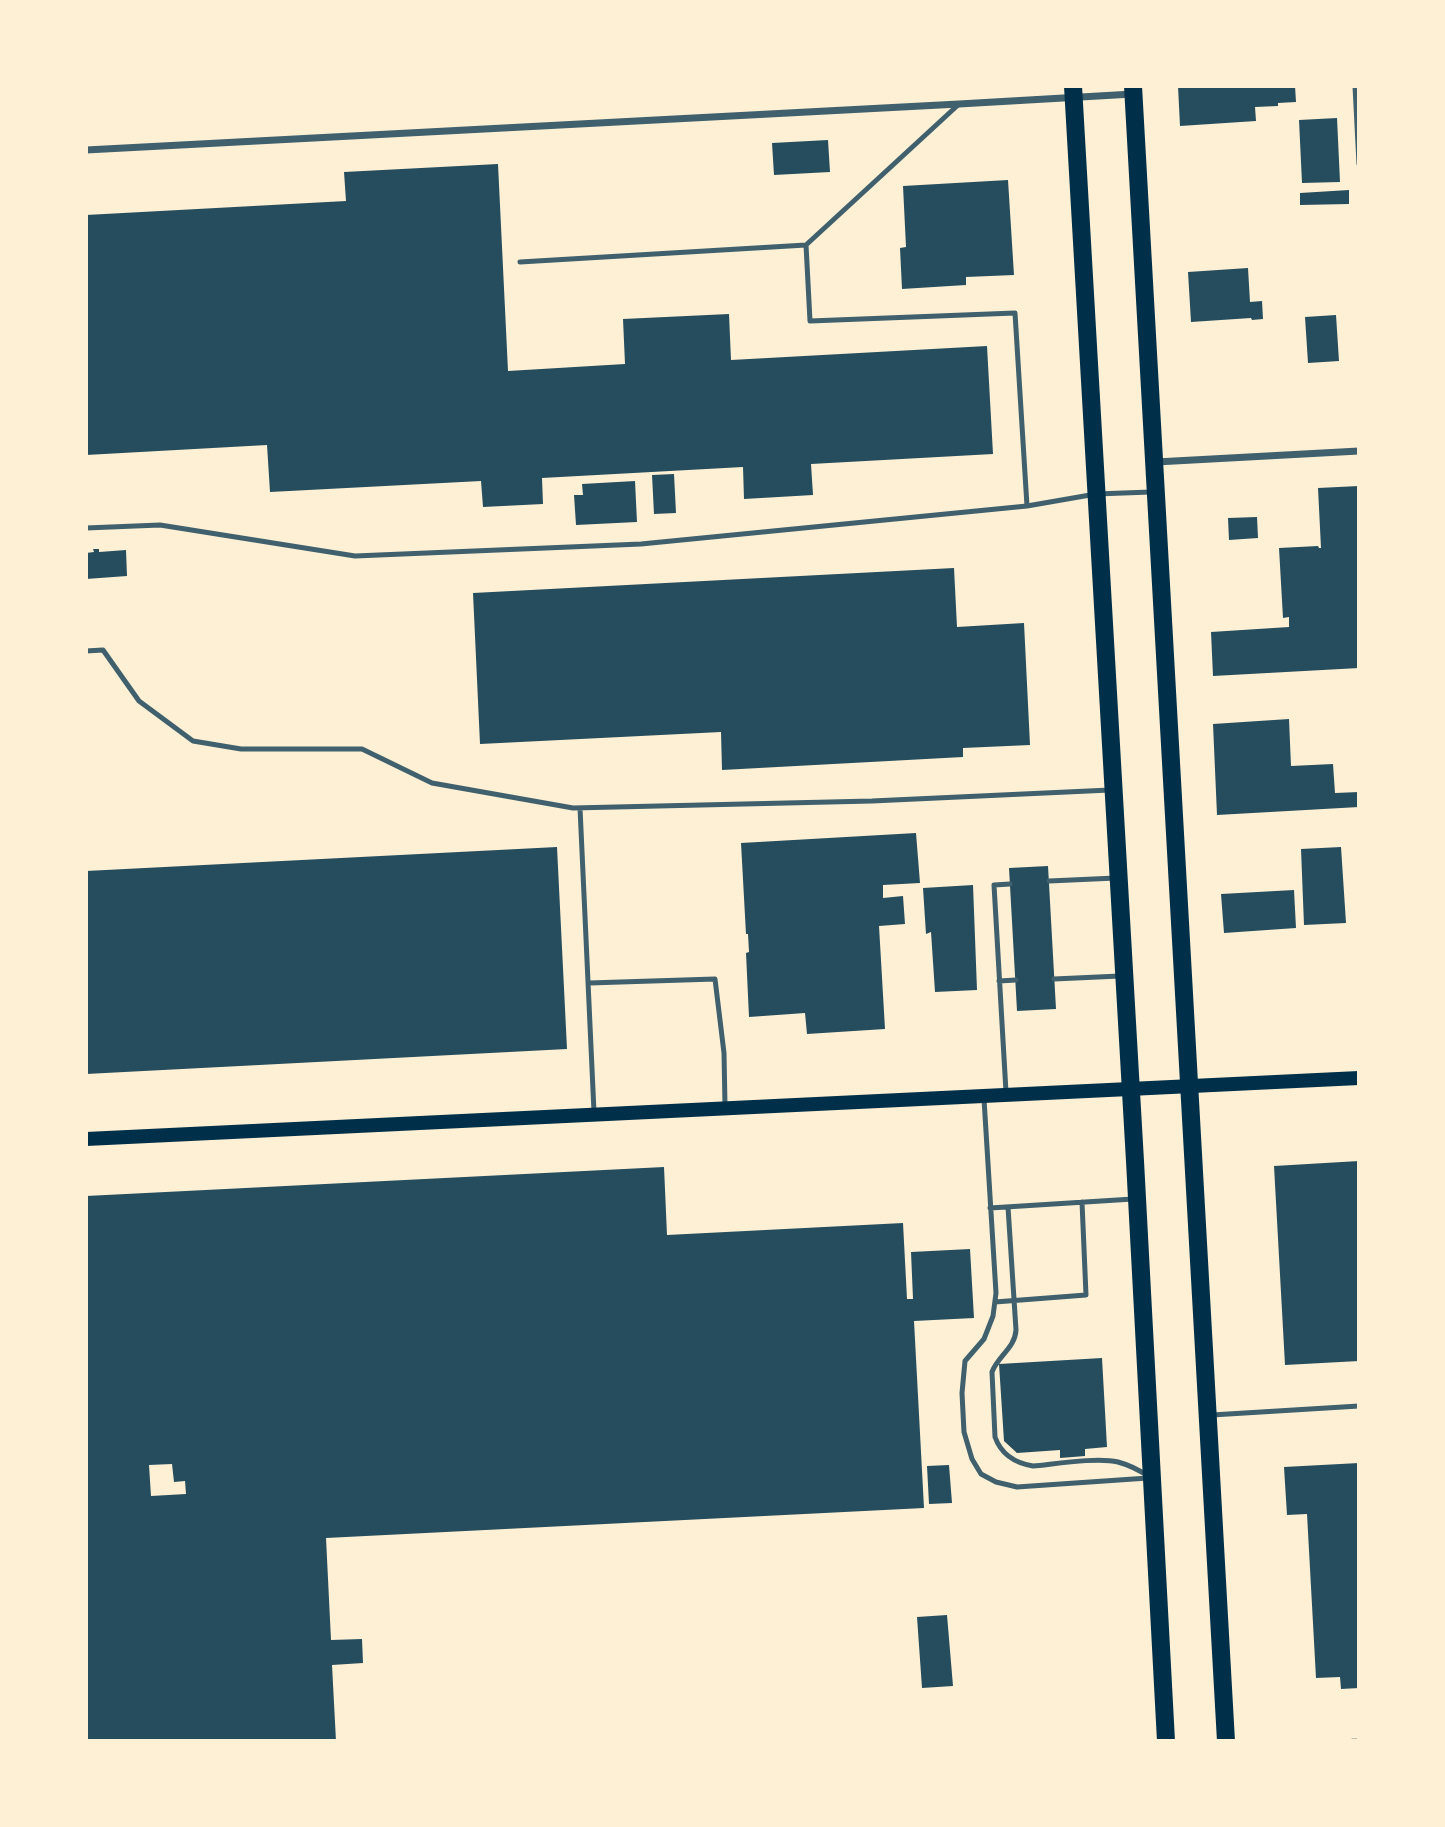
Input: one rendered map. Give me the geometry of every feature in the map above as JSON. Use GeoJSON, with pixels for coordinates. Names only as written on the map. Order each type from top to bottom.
{"type":"FeatureCollection","features":[{"type":"Feature","properties":{"kind":"main road"},"geometry":{"type":"LineString","coordinates":[[1133,90],[1226,1741]]}},
{"type":"Feature","properties":{"kind":"main road"},"geometry":{"type":"LineString","coordinates":[[1074,92],[1166,1741]]}},
{"type":"Feature","properties":{"kind":"main road"},"geometry":{"type":"LineString","coordinates":[[86,1139],[1359,1078]]}},
{"type":"Feature","properties":{"kind":"street"},"geometry":{"type":"LineString","coordinates":[[86,150],[958,104],[1074,92],[1133,90]]}},
{"type":"Feature","properties":{"kind":"street"},"geometry":{"type":"LineString","coordinates":[[1155,462],[1359,451]]}},
{"type":"Feature","properties":{"kind":"lane"},"geometry":{"type":"LineString","coordinates":[[1355,86],[1359,164]]}},
{"type":"Feature","properties":{"kind":"lane"},"geometry":{"type":"LineString","coordinates":[[520,262],[806,245],[958,104]]}},
{"type":"Feature","properties":{"kind":"lane"},"geometry":{"type":"LineString","coordinates":[[806,245],[810,321],[1015,313],[1027,506]]}},
{"type":"Feature","properties":{"kind":"lane"},"geometry":{"type":"LineString","coordinates":[[86,528],[160,525],[355,556],[641,544],[1027,506],[1096,494],[1156,491]]}},
{"type":"Feature","properties":{"kind":"lane"},"geometry":{"type":"LineString","coordinates":[[86,651],[103,650],[139,701],[193,741],[241,750],[362,749],[432,783],[580,808],[872,801],[1113,789]]}},
{"type":"Feature","properties":{"kind":"lane"},"geometry":{"type":"LineString","coordinates":[[580,808],[595,1115]]}},
{"type":"Feature","properties":{"kind":"lane"},"geometry":{"type":"LineString","coordinates":[[1049,881],[1118,878]]}},
{"type":"Feature","properties":{"kind":"lane"},"geometry":{"type":"LineString","coordinates":[[1006,1095],[994,885],[1010,884]]}},
{"type":"Feature","properties":{"kind":"lane"},"geometry":{"type":"LineString","coordinates":[[1054,979],[1123,976]]}},
{"type":"Feature","properties":{"kind":"lane"},"geometry":{"type":"LineString","coordinates":[[589,983],[715,979],[724,1053],[725,1109]]}},
{"type":"Feature","properties":{"kind":"lane"},"geometry":{"type":"LineString","coordinates":[[999,981],[1016,980]]}},
{"type":"Feature","properties":{"kind":"lane"},"geometry":{"type":"LineString","coordinates":[[984,1096],[996,1293],[993,1316],[984,1339],[965,1361],[962,1393],[964,1432],[972,1459],[981,1474],[996,1482],[1017,1487],[1151,1478]]}},
{"type":"Feature","properties":{"kind":"lane"},"geometry":{"type":"LineString","coordinates":[[990,1208],[1136,1199]]}},
{"type":"Feature","properties":{"kind":"lane"},"geometry":{"type":"LineString","coordinates":[[995,1302],[1086,1294],[1082,1202]]}},
{"type":"Feature","properties":{"kind":"lane"},"geometry":{"type":"LineString","coordinates":[[1008,1207],[1016,1338],[992,1372],[995,1437],[998,1446],[1012,1459],[1027,1465],[1115,1461],[1151,1478]]}},
{"type":"Feature","properties":{"kind":"lane"},"geometry":{"type":"LineString","coordinates":[[1209,1416],[1359,1406]]}},
{"type":"Feature","properties":{"kind":"path"},"geometry":{"type":"LineString","coordinates":[[1352,1741],[1359,1741]]}},
{"type":"Feature","properties":{"kind":"building"},"geometry":{"type":"Polygon","coordinates":[[[1178,86],[1295,86],[1296,102],[1255,107],[1256,121],[1180,126],[1178,86]]]}},
{"type":"Feature","properties":{"kind":"building"},"geometry":{"type":"Polygon","coordinates":[[[1337,118],[1340,182],[1302,183],[1299,120],[1337,118]]]}},
{"type":"Feature","properties":{"kind":"building"},"geometry":{"type":"Polygon","coordinates":[[[828,140],[830,172],[774,175],[772,143],[828,140]]]}},
{"type":"Feature","properties":{"kind":"building"},"geometry":{"type":"Polygon","coordinates":[[[498,164],[508,371],[625,364],[623,319],[729,314],[731,360],[987,346],[993,454],[811,464],[813,495],[744,499],[743,467],[542,478],[543,504],[483,507],[481,481],[270,492],[267,445],[86,455],[86,215],[346,201],[344,172],[498,164]]]}},
{"type":"Feature","properties":{"kind":"building"},"geometry":{"type":"Polygon","coordinates":[[[1008,180],[1014,275],[966,277],[966,285],[902,289],[900,248],[906,247],[903,186],[1008,180]]]}},
{"type":"Feature","properties":{"kind":"building"},"geometry":{"type":"Polygon","coordinates":[[[1349,190],[1349,204],[1300,205],[1300,193],[1349,190]]]}},
{"type":"Feature","properties":{"kind":"building"},"geometry":{"type":"Polygon","coordinates":[[[1248,268],[1250,302],[1262,301],[1263,319],[1191,322],[1188,272],[1248,268]]]}},
{"type":"Feature","properties":{"kind":"building"},"geometry":{"type":"Polygon","coordinates":[[[1336,315],[1339,361],[1308,363],[1305,317],[1336,315]]]}},
{"type":"Feature","properties":{"kind":"building"},"geometry":{"type":"Polygon","coordinates":[[[674,474],[676,513],[654,514],[652,475],[674,474]]]}},
{"type":"Feature","properties":{"kind":"building"},"geometry":{"type":"Polygon","coordinates":[[[635,481],[637,522],[576,525],[574,495],[583,495],[582,484],[635,481]]]}},
{"type":"Feature","properties":{"kind":"building"},"geometry":{"type":"Polygon","coordinates":[[[1359,486],[1359,668],[1213,676],[1211,632],[1289,627],[1289,617],[1283,618],[1279,548],[1321,548],[1318,488],[1359,486]]]}},
{"type":"Feature","properties":{"kind":"building"},"geometry":{"type":"Polygon","coordinates":[[[1257,517],[1258,538],[1229,540],[1228,518],[1257,517]]]}},
{"type":"Feature","properties":{"kind":"building"},"geometry":{"type":"Polygon","coordinates":[[[93,549],[99,549],[99,552],[126,550],[127,576],[86,579],[86,553],[94,552],[93,549]]]}},
{"type":"Feature","properties":{"kind":"building"},"geometry":{"type":"Polygon","coordinates":[[[954,568],[957,627],[1024,623],[1030,745],[963,748],[963,757],[722,770],[721,732],[480,744],[473,593],[954,568]]]}},
{"type":"Feature","properties":{"kind":"building"},"geometry":{"type":"Polygon","coordinates":[[[1289,719],[1291,766],[1333,764],[1335,793],[1359,792],[1359,807],[1217,815],[1213,724],[1289,719]]]}},
{"type":"Feature","properties":{"kind":"building"},"geometry":{"type":"Polygon","coordinates":[[[916,833],[920,883],[883,885],[883,898],[903,896],[905,924],[879,926],[885,1029],[807,1034],[805,1013],[749,1017],[746,953],[749,952],[741,843],[916,833]]]}},
{"type":"Feature","properties":{"kind":"building"},"geometry":{"type":"Polygon","coordinates":[[[557,847],[567,1049],[86,1074],[86,871],[557,847]]]}},
{"type":"Feature","properties":{"kind":"building"},"geometry":{"type":"Polygon","coordinates":[[[1341,847],[1346,923],[1304,925],[1301,849],[1341,847]]]}},
{"type":"Feature","properties":{"kind":"building"},"geometry":{"type":"Polygon","coordinates":[[[1048,866],[1056,1009],[1017,1011],[1009,868],[1048,866]]]}},
{"type":"Feature","properties":{"kind":"building"},"geometry":{"type":"Polygon","coordinates":[[[973,885],[977,990],[935,992],[931,932],[926,934],[923,888],[973,885]]]}},
{"type":"Feature","properties":{"kind":"building"},"geometry":{"type":"Polygon","coordinates":[[[1294,890],[1296,928],[1224,933],[1221,894],[1294,890]]]}},
{"type":"Feature","properties":{"kind":"building"},"geometry":{"type":"Polygon","coordinates":[[[1359,1161],[1359,1361],[1285,1365],[1274,1166],[1359,1161]]]}},
{"type":"Feature","properties":{"kind":"building"},"geometry":{"type":"Polygon","coordinates":[[[664,1167],[667,1235],[903,1223],[907,1299],[913,1299],[911,1252],[970,1249],[974,1318],[914,1321],[924,1508],[326,1538],[331,1640],[362,1639],[363,1663],[332,1665],[336,1741],[86,1741],[86,1196],[664,1167]],[[172,1464],[149,1465],[151,1496],[186,1494],[185,1481],[174,1482],[172,1464]]]}},
{"type":"Feature","properties":{"kind":"building"},"geometry":{"type":"Polygon","coordinates":[[[1102,1358],[1107,1447],[1085,1449],[1085,1456],[1060,1458],[1060,1450],[1017,1453],[1004,1441],[999,1364],[1102,1358]]]}},
{"type":"Feature","properties":{"kind":"building"},"geometry":{"type":"Polygon","coordinates":[[[1359,1463],[1359,1688],[1341,1689],[1340,1677],[1316,1678],[1307,1514],[1287,1515],[1284,1467],[1359,1463]]]}},
{"type":"Feature","properties":{"kind":"building"},"geometry":{"type":"Polygon","coordinates":[[[949,1465],[952,1503],[929,1504],[927,1466],[949,1465]]]}},
{"type":"Feature","properties":{"kind":"building"},"geometry":{"type":"Polygon","coordinates":[[[947,1615],[953,1686],[922,1688],[917,1617],[947,1615]]]}}]}
